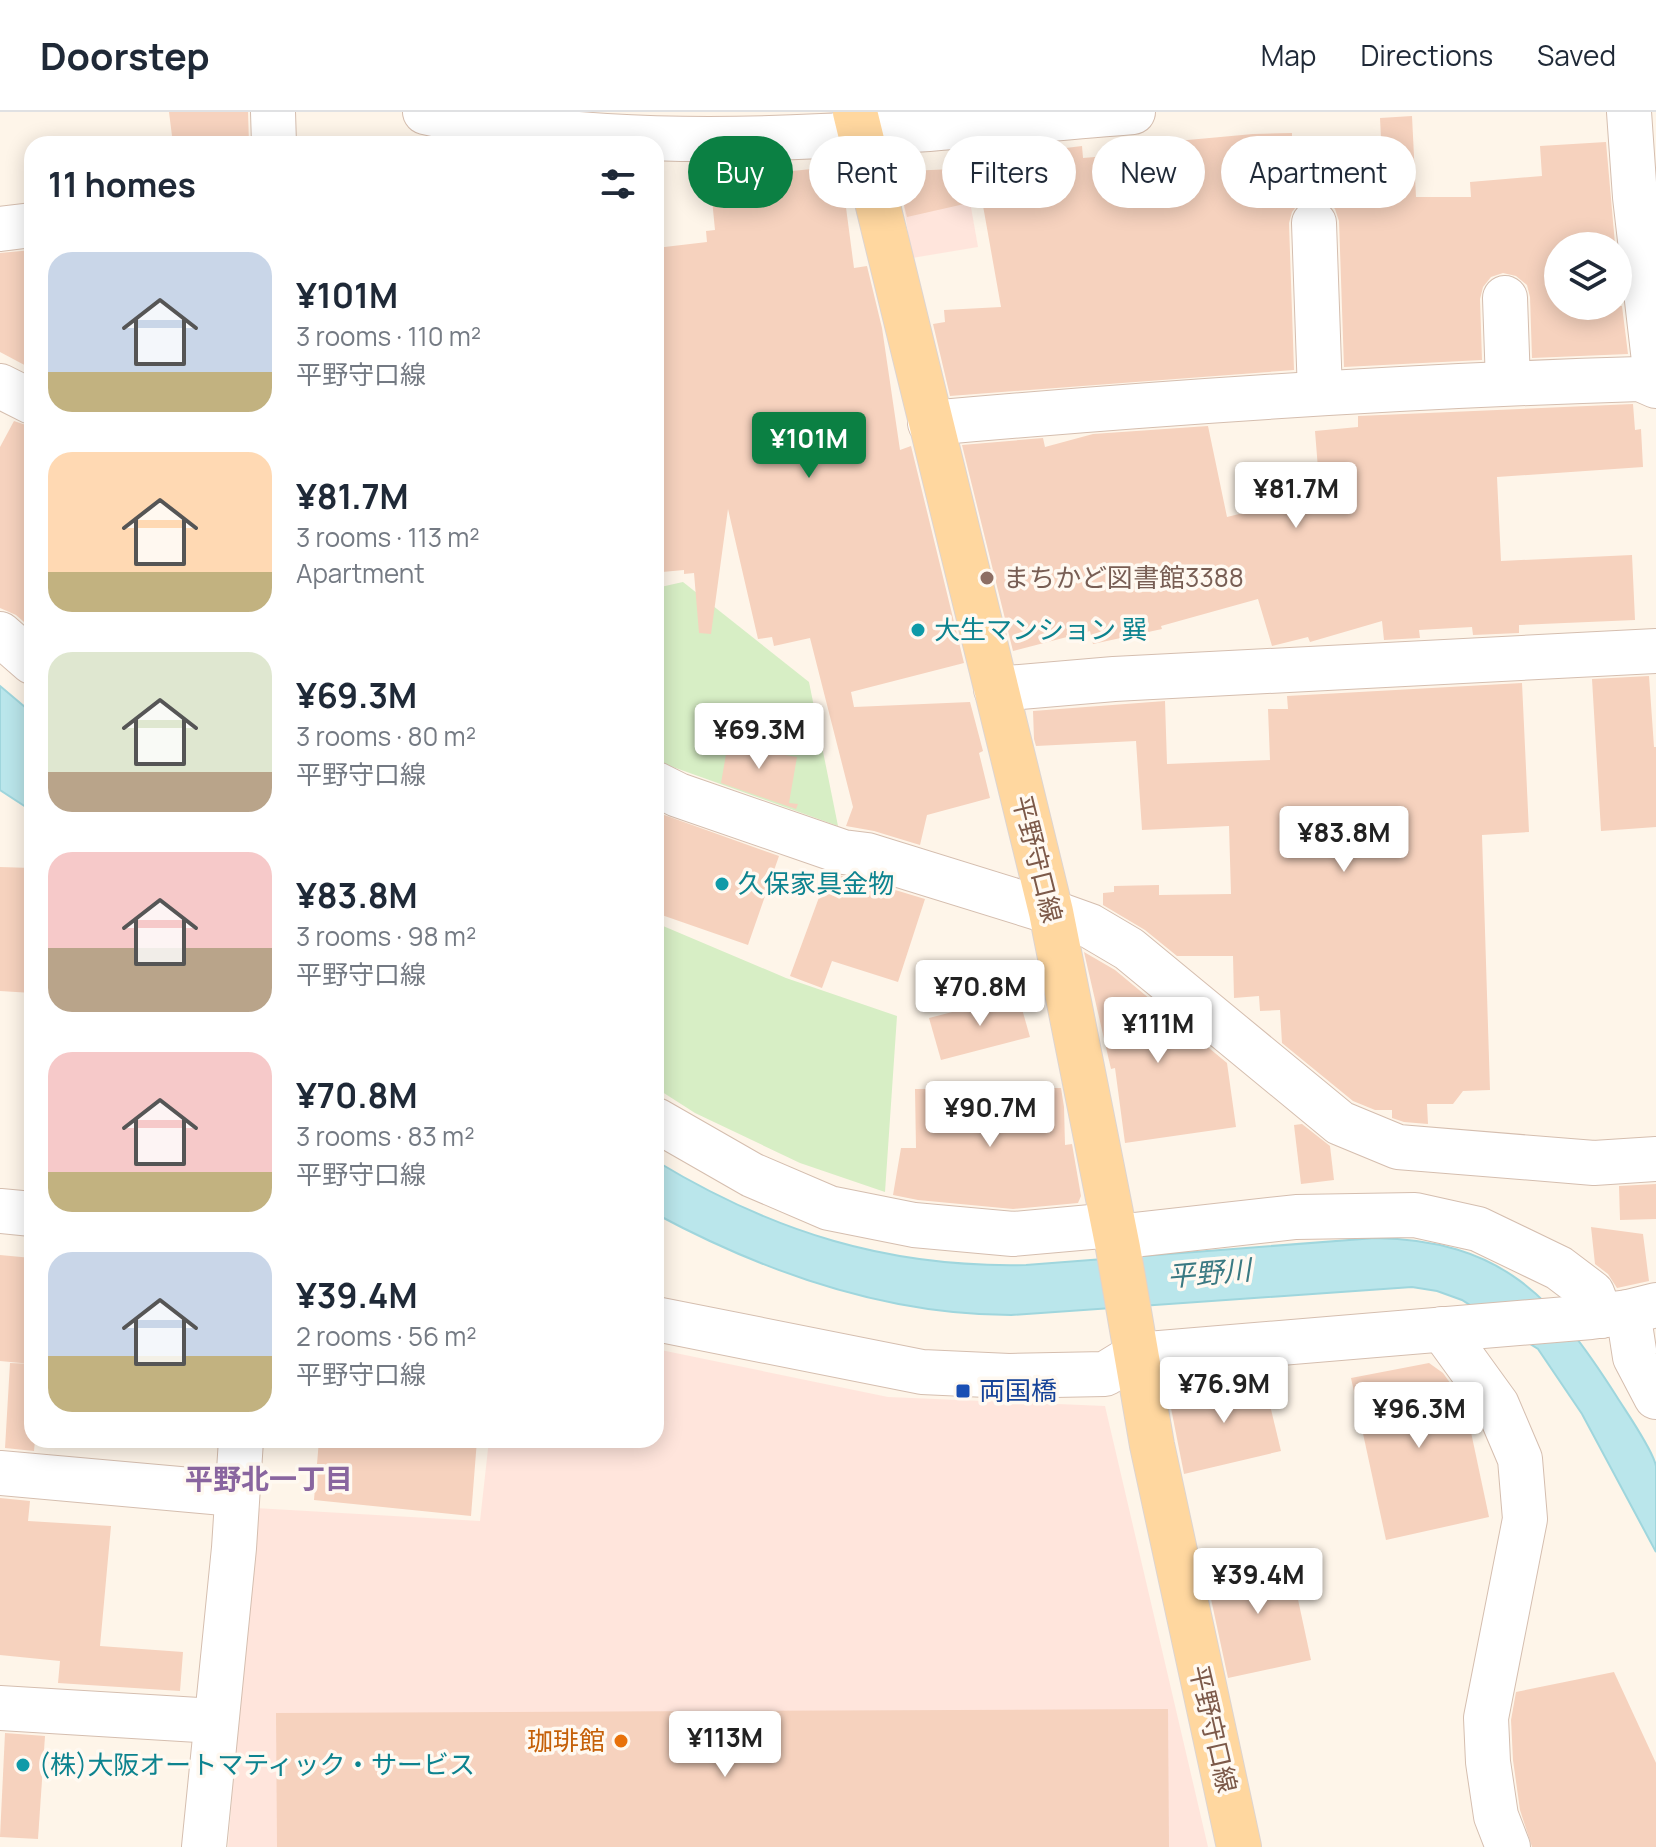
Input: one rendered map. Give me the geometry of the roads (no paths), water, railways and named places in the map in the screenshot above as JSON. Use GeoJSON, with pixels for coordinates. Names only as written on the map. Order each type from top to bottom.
{"type":"FeatureCollection","features":[{"type":"Feature","properties":{"kind":"main road","name":"平野守口線"},"geometry":{"type":"LineString","coordinates":[[857,123],[1051,912],[1181,1586],[1239,1847]]}},
{"type":"Feature","properties":{"kind":"street"},"geometry":{"type":"LineString","coordinates":[[273,112],[274,136]]}},
{"type":"Feature","properties":{"kind":"street"},"geometry":{"type":"LineString","coordinates":[[664,140],[767,140],[857,123],[1133,112]]}},
{"type":"Feature","properties":{"kind":"street"},"geometry":{"type":"LineString","coordinates":[[1629,112],[1635,197],[1656,378]]}},
{"type":"Feature","properties":{"kind":"street"},"geometry":{"type":"LineString","coordinates":[[438,125],[602,136]]}},
{"type":"Feature","properties":{"kind":"street"},"geometry":{"type":"LineString","coordinates":[[1314,223],[1320,393]]}},
{"type":"Feature","properties":{"kind":"street"},"geometry":{"type":"LineString","coordinates":[[0,229],[24,226]]}},
{"type":"Feature","properties":{"kind":"street"},"geometry":{"type":"LineString","coordinates":[[1505,298],[1508,383]]}},
{"type":"Feature","properties":{"kind":"street"},"geometry":{"type":"LineString","coordinates":[[930,423],[1320,393],[1508,383],[1640,379],[1656,386]]}},
{"type":"Feature","properties":{"kind":"street"},"geometry":{"type":"LineString","coordinates":[[0,386],[24,398]]}},
{"type":"Feature","properties":{"kind":"street"},"geometry":{"type":"LineString","coordinates":[[0,634],[24,655]]}},
{"type":"Feature","properties":{"kind":"street"},"geometry":{"type":"LineString","coordinates":[[996,689],[1114,679],[1656,651]]}},
{"type":"Feature","properties":{"kind":"street"},"geometry":{"type":"LineString","coordinates":[[664,788],[843,852],[867,855],[1090,926],[1129,949],[1340,1123],[1398,1147],[1594,1163],[1656,1159]]}},
{"type":"Feature","properties":{"kind":"street"},"geometry":{"type":"LineString","coordinates":[[664,1125],[752,1175],[829,1208],[914,1225],[1013,1234],[1116,1237],[1296,1217],[1415,1215],[1478,1229],[1559,1268],[1619,1313],[1635,1357],[1656,1397]]}},
{"type":"Feature","properties":{"kind":"street"},"geometry":{"type":"LineString","coordinates":[[0,1211],[24,1213]]}},
{"type":"Feature","properties":{"kind":"street"},"geometry":{"type":"LineString","coordinates":[[664,1321],[922,1372],[1009,1376],[1105,1374],[1134,1340],[1454,1334],[1619,1313]]}},
{"type":"Feature","properties":{"kind":"street"},"geometry":{"type":"LineString","coordinates":[[1454,1334],[1497,1405],[1520,1459],[1525,1519],[1486,1718],[1488,1762],[1496,1816],[1508,1847]]}},
{"type":"Feature","properties":{"kind":"street"},"geometry":{"type":"LineString","coordinates":[[204,1847],[234,1548],[240,1448]]}},
{"type":"Feature","properties":{"kind":"street"},"geometry":{"type":"LineString","coordinates":[[0,1473],[235,1494]]}},
{"type":"Feature","properties":{"kind":"street"},"geometry":{"type":"LineString","coordinates":[[0,1708],[215,1721]]}},
{"type":"Feature","properties":{"kind":"water"},"geometry":{"type":"Polygon","coordinates":[[[0,686],[24,706],[24,806],[0,790],[0,686]]]}},
{"type":"Feature","properties":{"kind":"water","name":"平野川"},"geometry":{"type":"Polygon","coordinates":[[[664,1166],[744,1208],[788,1226],[833,1241],[926,1260],[1026,1265],[1375,1238],[1419,1241],[1457,1249],[1519,1280],[1546,1303],[1570,1330],[1617,1397],[1645,1441],[1656,1466],[1656,1552],[1582,1414],[1538,1349],[1462,1300],[1437,1291],[1412,1287],[1011,1315],[964,1313],[918,1308],[828,1287],[740,1255],[664,1218],[664,1166]]]}},
{"type":"Feature","properties":{"kind":"place","name":"まちかど図書館3388"},"geometry":{"type":"Point","coordinates":[987,578]}},
{"type":"Feature","properties":{"kind":"place","name":"大生マンション 巽"},"geometry":{"type":"Point","coordinates":[918,630]}},
{"type":"Feature","properties":{"kind":"place","name":"久保家具金物"},"geometry":{"type":"Point","coordinates":[722,884]}},
{"type":"Feature","properties":{"kind":"place","name":"両国橋"},"geometry":{"type":"Point","coordinates":[963,1391]}},
{"type":"Feature","properties":{"kind":"place","name":"珈琲館"},"geometry":{"type":"Point","coordinates":[621,1741]}},
{"type":"Feature","properties":{"kind":"place","name":"(株)大阪オートマティック・サービス"},"geometry":{"type":"Point","coordinates":[23,1765]}},
{"type":"Feature","properties":{"kind":"district","name":"平野北一丁目"},"geometry":{"type":"Point","coordinates":[269,1479]}}]}
